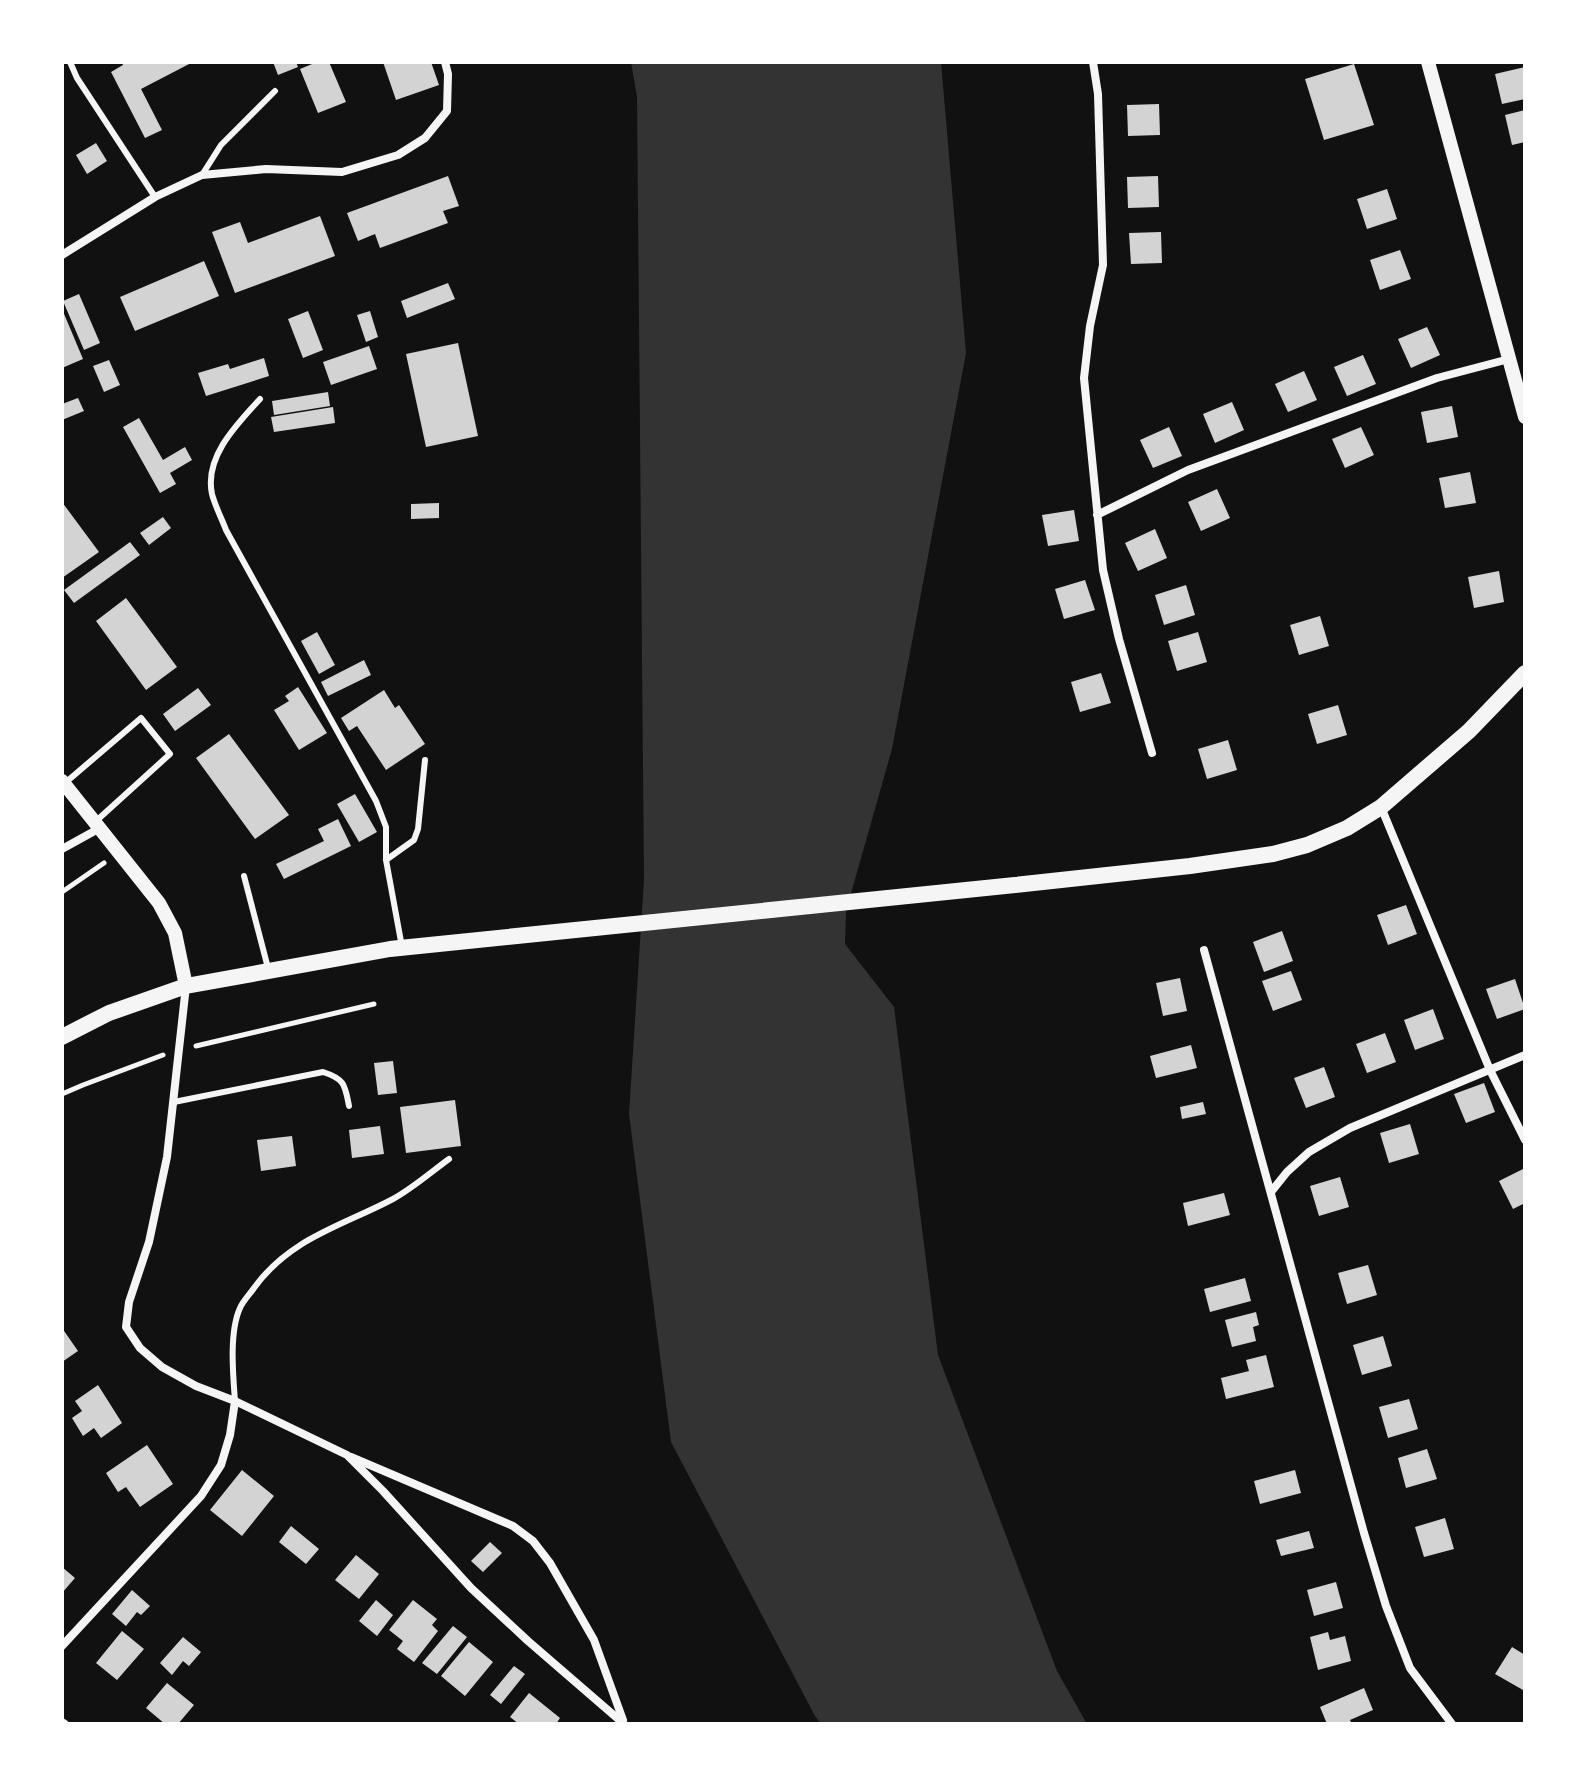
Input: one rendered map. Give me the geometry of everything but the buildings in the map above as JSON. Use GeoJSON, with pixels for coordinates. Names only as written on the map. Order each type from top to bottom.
{"type":"FeatureCollection","features":[{"type":"Feature","properties":{"kind":"main road"},"geometry":{"type":"LineString","coordinates":[[62,1037],[109,1013],[186,986],[402,947],[1015,885],[1273,854],[1307,845],[1347,828],[1381,807],[1469,731],[1525,673]]}},
{"type":"Feature","properties":{"kind":"street"},"geometry":{"type":"LineString","coordinates":[[62,255],[155,197],[202,175],[266,169],[342,172],[398,155],[425,138],[447,111],[448,74],[445,62]]}},
{"type":"Feature","properties":{"kind":"street"},"geometry":{"type":"LineString","coordinates":[[1093,62],[1098,94],[1103,265],[1090,326],[1084,378],[1103,570],[1152,753]]}},
{"type":"Feature","properties":{"kind":"street"},"geometry":{"type":"LineString","coordinates":[[1428,62],[1525,417]]}},
{"type":"Feature","properties":{"kind":"street"},"geometry":{"type":"LineString","coordinates":[[1097,515],[1188,470],[1437,378],[1509,359]]}},
{"type":"Feature","properties":{"kind":"street"},"geometry":{"type":"LineString","coordinates":[[63,784],[159,903],[175,933],[186,986],[164,1172],[149,1242],[129,1302],[126,1327],[140,1348],[162,1367],[196,1386],[513,1526],[533,1541],[550,1563],[594,1640],[624,1724]]}},
{"type":"Feature","properties":{"kind":"street"},"geometry":{"type":"LineString","coordinates":[[1381,807],[1490,1070],[1525,1140]]}},
{"type":"Feature","properties":{"kind":"street"},"geometry":{"type":"LineString","coordinates":[[62,849],[97,825]]}},
{"type":"Feature","properties":{"kind":"street"},"geometry":{"type":"LineString","coordinates":[[1204,950],[1386,1606],[1410,1668],[1452,1724]]}},
{"type":"Feature","properties":{"kind":"street"},"geometry":{"type":"LineString","coordinates":[[1271,1192],[1309,1152],[1350,1128],[1525,1055]]}},
{"type":"Feature","properties":{"kind":"street"},"geometry":{"type":"LineString","coordinates":[[62,1646],[201,1496],[221,1465],[235,1401]]}},
{"type":"Feature","properties":{"kind":"street"},"geometry":{"type":"LineString","coordinates":[[347,1455],[471,1588],[624,1724]]}},
{"type":"Feature","properties":{"kind":"lane"},"geometry":{"type":"LineString","coordinates":[[70,62],[77,78],[155,197]]}},
{"type":"Feature","properties":{"kind":"lane"},"geometry":{"type":"LineString","coordinates":[[202,175],[221,145],[275,91]]}},
{"type":"Feature","properties":{"kind":"lane"},"geometry":{"type":"LineString","coordinates":[[260,399],[232,430],[214,463],[211,492],[226,530],[376,801],[386,827],[386,860],[402,947]]}},
{"type":"Feature","properties":{"kind":"lane"},"geometry":{"type":"LineString","coordinates":[[63,784],[141,718],[170,754],[97,825]]}},
{"type":"Feature","properties":{"kind":"lane"},"geometry":{"type":"LineString","coordinates":[[386,860],[414,840],[418,829],[425,760]]}},
{"type":"Feature","properties":{"kind":"lane"},"geometry":{"type":"LineString","coordinates":[[244,876],[269,971]]}},
{"type":"Feature","properties":{"kind":"lane"},"geometry":{"type":"LineString","coordinates":[[174,1102],[323,1072],[338,1076],[345,1087],[349,1106]]}},
{"type":"Feature","properties":{"kind":"lane"},"geometry":{"type":"LineString","coordinates":[[235,1401],[234,1334],[240,1309],[266,1271],[293,1248],[395,1198],[449,1159]]}},
{"type":"Feature","properties":{"kind":"path"},"geometry":{"type":"LineString","coordinates":[[62,892],[119,853]]}},
{"type":"Feature","properties":{"kind":"path"},"geometry":{"type":"LineString","coordinates":[[62,1094],[180,1049],[374,1004]]}},
{"type":"Feature","properties":{"kind":"shaded area"},"geometry":{"type":"Polygon","coordinates":[[[631,62],[941,62],[966,353],[892,749],[846,911],[845,944],[894,1007],[938,1355],[1057,1671],[1087,1724],[821,1724],[671,1442],[629,1114],[644,880],[637,97],[631,62]]]}}]}
